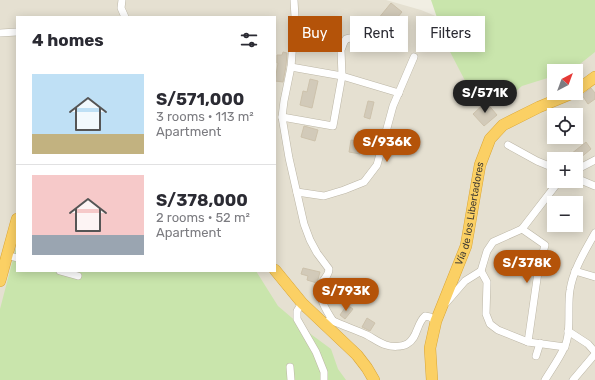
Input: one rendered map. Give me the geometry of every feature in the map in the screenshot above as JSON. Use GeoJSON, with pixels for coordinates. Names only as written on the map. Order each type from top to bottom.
{"type":"FeatureCollection","features":[{"type":"Feature","properties":{"kind":"highway"},"geometry":{"type":"LineString","coordinates":[[583,86],[595,77]]}},
{"type":"Feature","properties":{"kind":"highway","name":"Vía de los Libertadores"},"geometry":{"type":"LineString","coordinates":[[432,380],[430,348],[436,321],[466,246],[480,165],[490,139],[503,125],[557,100]]}},
{"type":"Feature","properties":{"kind":"highway"},"geometry":{"type":"LineString","coordinates":[[0,281],[12,257],[16,227]]}},
{"type":"Feature","properties":{"kind":"highway"},"geometry":{"type":"LineString","coordinates":[[276,271],[302,303],[357,355],[374,380]]}},
{"type":"Feature","properties":{"kind":"street"},"geometry":{"type":"LineString","coordinates":[[122,0],[121,8],[125,16]]}},
{"type":"Feature","properties":{"kind":"street"},"geometry":{"type":"LineString","coordinates":[[294,0],[295,17],[291,67],[282,117],[289,158],[304,224],[317,253],[329,269],[329,274],[321,284],[319,290],[326,310],[332,321]]}},
{"type":"Feature","properties":{"kind":"street"},"geometry":{"type":"LineString","coordinates":[[0,33],[16,32]]}},
{"type":"Feature","properties":{"kind":"street"},"geometry":{"type":"LineString","coordinates":[[282,117],[332,126],[342,76],[341,50],[346,39],[350,39]]}},
{"type":"Feature","properties":{"kind":"street"},"geometry":{"type":"LineString","coordinates":[[297,192],[324,196],[364,182],[377,165],[393,106],[414,57]]}},
{"type":"Feature","properties":{"kind":"street"},"geometry":{"type":"LineString","coordinates":[[291,67],[342,76],[398,93]]}},
{"type":"Feature","properties":{"kind":"street"},"geometry":{"type":"LineString","coordinates":[[508,146],[547,165]]}},
{"type":"Feature","properties":{"kind":"street"},"geometry":{"type":"LineString","coordinates":[[583,166],[595,160]]}},
{"type":"Feature","properties":{"kind":"street"},"geometry":{"type":"LineString","coordinates":[[583,181],[595,186]]}},
{"type":"Feature","properties":{"kind":"street"},"geometry":{"type":"LineString","coordinates":[[442,307],[466,281],[481,271],[487,251],[493,242],[522,229],[554,188]]}},
{"type":"Feature","properties":{"kind":"street"},"geometry":{"type":"LineString","coordinates":[[522,229],[545,245],[538,272],[528,342]]}},
{"type":"Feature","properties":{"kind":"street"},"geometry":{"type":"LineString","coordinates":[[545,380],[565,347],[568,331],[570,290],[575,271],[595,233]]}},
{"type":"Feature","properties":{"kind":"street"},"geometry":{"type":"LineString","coordinates":[[481,271],[487,282],[486,314],[490,324],[498,330],[528,342],[565,347]]}},
{"type":"Feature","properties":{"kind":"street"},"geometry":{"type":"LineString","coordinates":[[575,271],[595,277]]}},
{"type":"Feature","properties":{"kind":"street"},"geometry":{"type":"LineString","coordinates":[[64,272],[78,276]]}},
{"type":"Feature","properties":{"kind":"street"},"geometry":{"type":"LineString","coordinates":[[302,303],[297,311],[297,319],[316,352],[324,372],[324,380]]}},
{"type":"Feature","properties":{"kind":"street"},"geometry":{"type":"LineString","coordinates":[[320,321],[332,321],[386,345],[401,346],[407,344],[415,337],[421,319],[425,316],[436,321]]}},
{"type":"Feature","properties":{"kind":"street"},"geometry":{"type":"LineString","coordinates":[[568,331],[588,344],[595,353],[573,380]]}},
{"type":"Feature","properties":{"kind":"street"},"geometry":{"type":"LineString","coordinates":[[536,356],[540,343]]}},
{"type":"Feature","properties":{"kind":"street"},"geometry":{"type":"LineString","coordinates":[[290,367],[291,380]]}},
{"type":"Feature","properties":{"kind":"shaded area"},"geometry":{"type":"Polygon","coordinates":[[[0,0],[386,0],[421,10],[436,16],[416,16],[416,52],[485,52],[485,25],[595,18],[595,380],[270,380],[218,272],[276,272],[276,16],[16,16],[16,272],[0,380],[0,0]]]}},
{"type":"Feature","properties":{"kind":"green space"},"geometry":{"type":"Polygon","coordinates":[[[431,0],[595,0],[595,52],[580,64],[547,64],[547,78],[522,86],[502,103],[474,98],[450,52],[485,52],[485,16],[436,16],[431,0]]]}},
{"type":"Feature","properties":{"kind":"green space"},"geometry":{"type":"Polygon","coordinates":[[[16,248],[16,272],[257,272],[278,306],[331,349],[338,369],[346,380],[0,380],[0,309],[16,248]]]}},
{"type":"Feature","properties":{"kind":"building"},"geometry":{"type":"Polygon","coordinates":[[[391,3],[402,12],[399,16],[380,16],[391,3]]]}},
{"type":"Feature","properties":{"kind":"building"},"geometry":{"type":"Polygon","coordinates":[[[283,52],[287,53],[283,82],[276,81],[278,63],[277,55],[282,55],[283,52]]]}},
{"type":"Feature","properties":{"kind":"building"},"geometry":{"type":"Polygon","coordinates":[[[310,79],[318,81],[312,108],[300,105],[303,91],[307,92],[310,79]]]}},
{"type":"Feature","properties":{"kind":"building"},"geometry":{"type":"Polygon","coordinates":[[[591,88],[595,93],[595,99],[588,104],[583,94],[591,88]]]}},
{"type":"Feature","properties":{"kind":"building"},"geometry":{"type":"Polygon","coordinates":[[[368,101],[374,102],[370,119],[364,117],[368,101]]]}},
{"type":"Feature","properties":{"kind":"building"},"geometry":{"type":"Polygon","coordinates":[[[486,102],[497,115],[484,126],[473,114],[486,102]]]}},
{"type":"Feature","properties":{"kind":"building"},"geometry":{"type":"Polygon","coordinates":[[[304,126],[318,130],[315,141],[301,137],[304,126]]]}},
{"type":"Feature","properties":{"kind":"building"},"geometry":{"type":"Polygon","coordinates":[[[358,131],[365,133],[360,154],[349,152],[351,140],[356,141],[358,131]]]}},
{"type":"Feature","properties":{"kind":"building"},"geometry":{"type":"Polygon","coordinates":[[[586,142],[591,149],[583,156],[583,152],[574,152],[586,142]]]}},
{"type":"Feature","properties":{"kind":"building"},"geometry":{"type":"Polygon","coordinates":[[[303,268],[320,272],[317,283],[307,280],[308,276],[301,274],[303,268]]]}},
{"type":"Feature","properties":{"kind":"building"},"geometry":{"type":"Polygon","coordinates":[[[347,305],[353,309],[345,319],[340,315],[347,305]]]}},
{"type":"Feature","properties":{"kind":"building"},"geometry":{"type":"Polygon","coordinates":[[[367,318],[375,323],[370,331],[362,327],[367,318]]]}}]}
